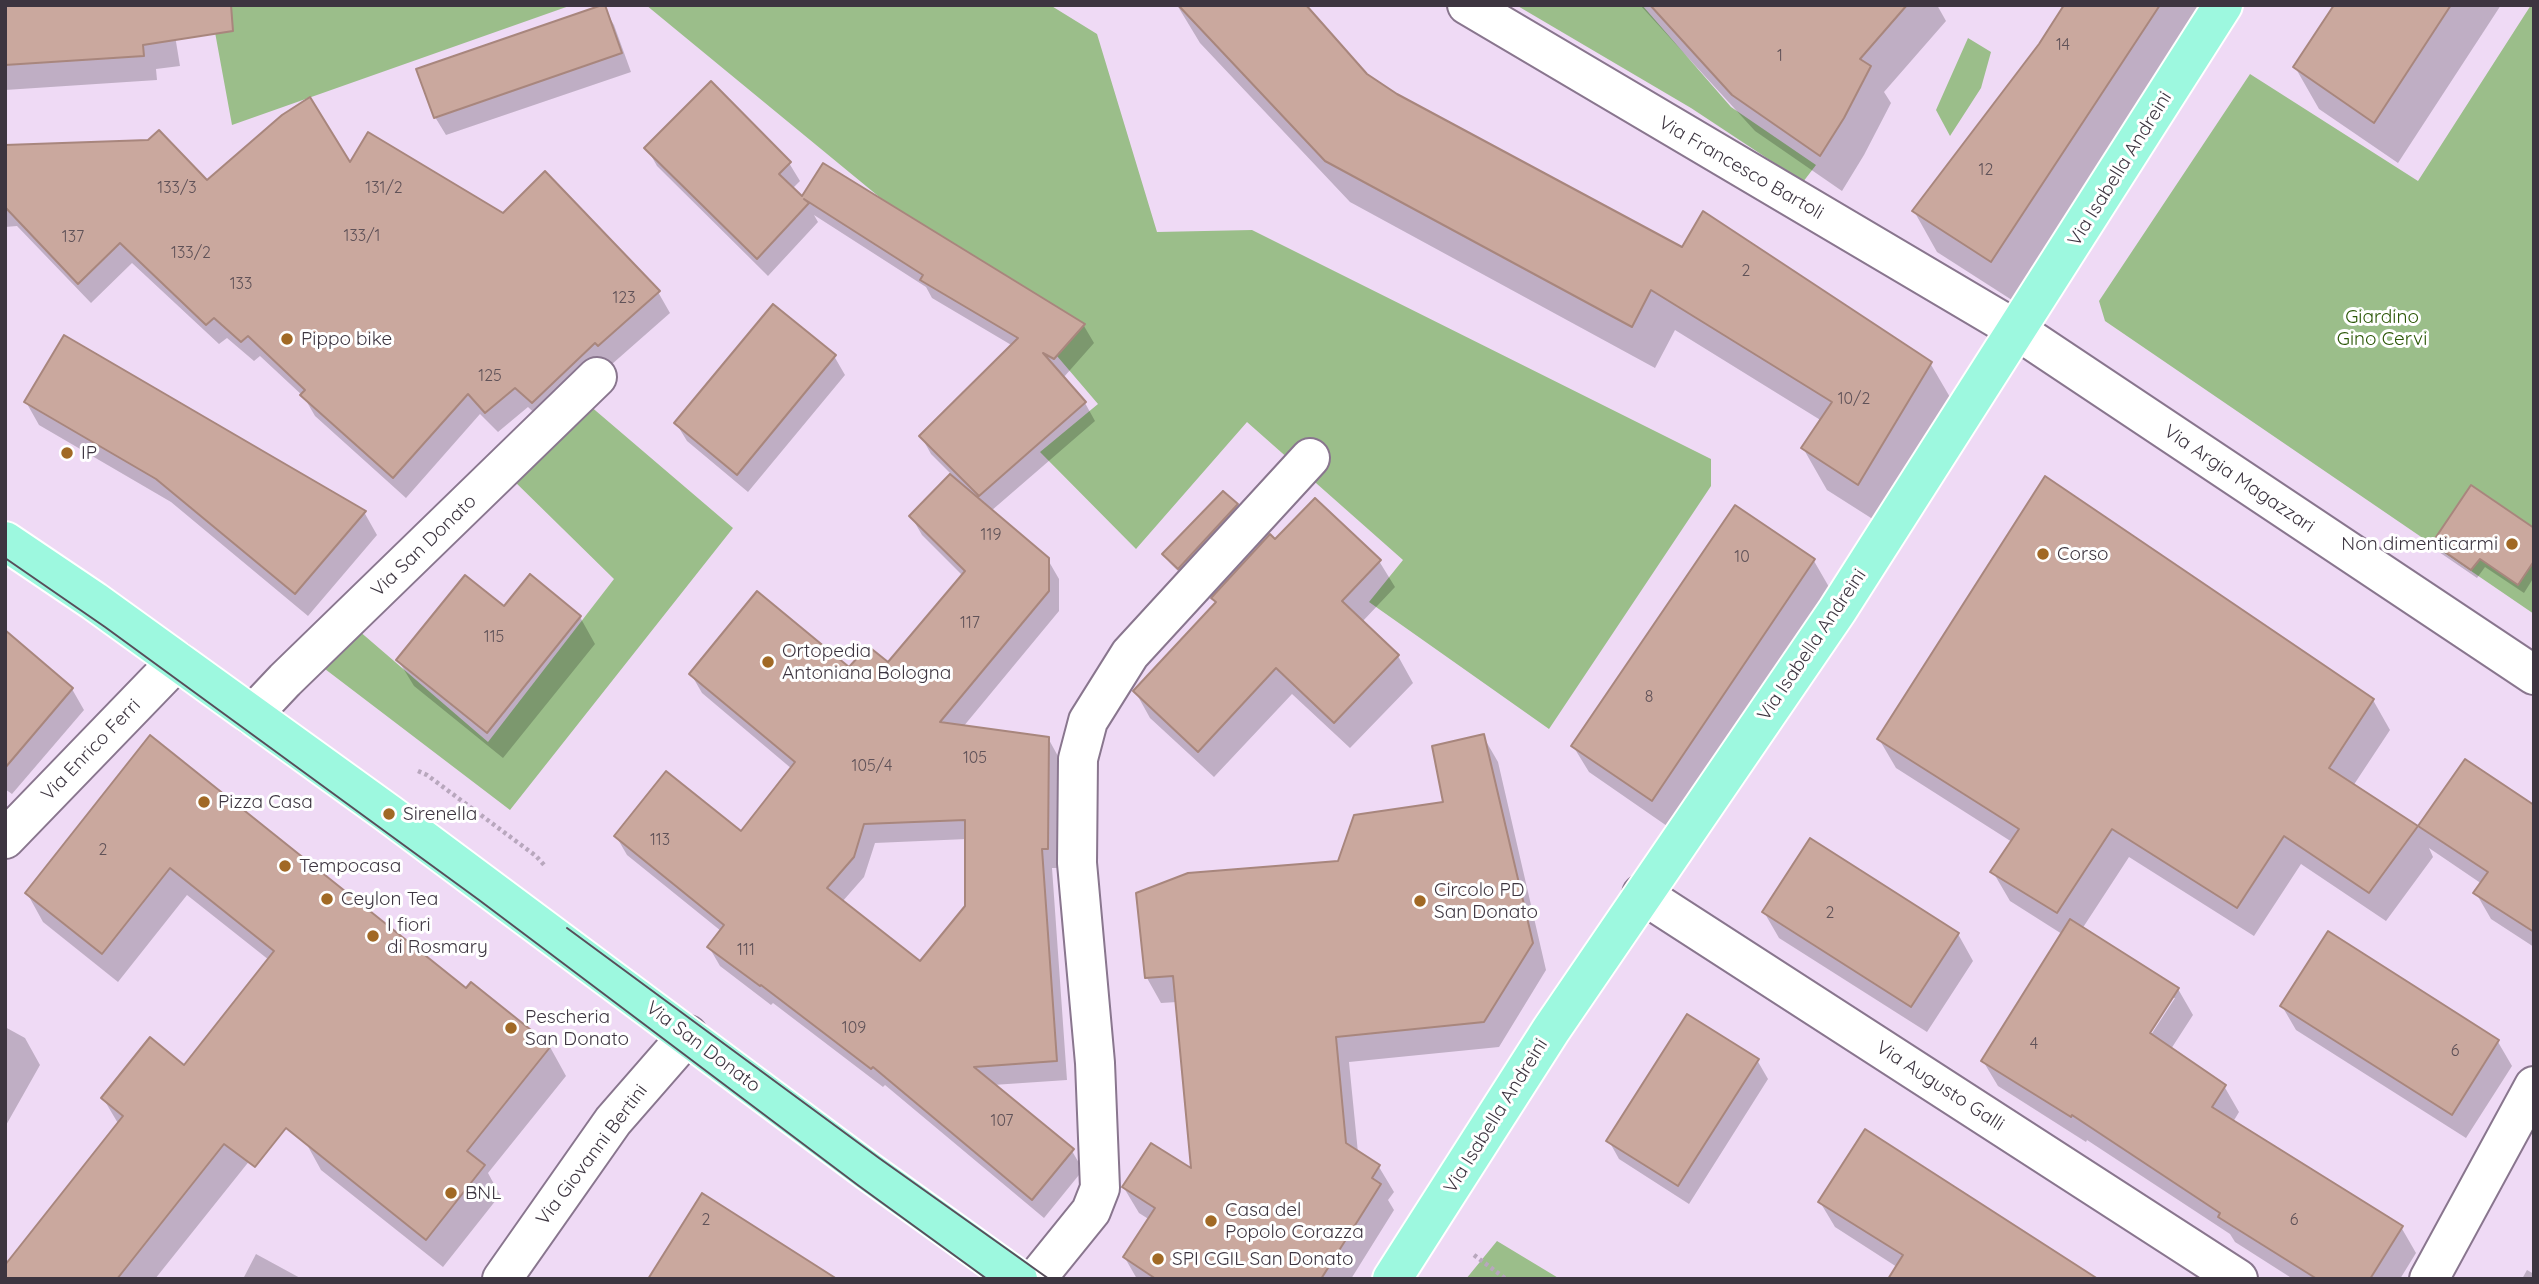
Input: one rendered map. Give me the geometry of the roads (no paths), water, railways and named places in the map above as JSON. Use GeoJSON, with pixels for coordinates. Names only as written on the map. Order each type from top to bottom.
{"type":"FeatureCollection","features":[{"type":"Feature","properties":{"kind":"main road","name":"Via Isabella Andreini"},"geometry":{"type":"LineString","coordinates":[[1392,1279],[1551,1030],[1837,611],[2223,5]]}},
{"type":"Feature","properties":{"kind":"main road","name":"Via San Donato"},"geometry":{"type":"LineString","coordinates":[[5,541],[94,601],[410,829],[868,1171],[1018,1279]]}},
{"type":"Feature","properties":{"kind":"street","name":"Via Francesco Bartoli"},"geometry":{"type":"LineString","coordinates":[[1467,5],[2015,330]]}},
{"type":"Feature","properties":{"kind":"street","name":"Via Argia Magazzari"},"geometry":{"type":"LineString","coordinates":[[2015,330],[2534,675]]}},
{"type":"Feature","properties":{"kind":"street","name":"Via San Donato"},"geometry":{"type":"LineString","coordinates":[[251,715],[597,377]]}},
{"type":"Feature","properties":{"kind":"street"},"geometry":{"type":"LineString","coordinates":[[1036,1279],[1091,1211],[1100,1188],[1095,1063],[1077,863],[1078,759],[1088,721],[1129,654],[1310,458]]}},
{"type":"Feature","properties":{"kind":"street","name":"Via Enrico Ferri"},"geometry":{"type":"LineString","coordinates":[[5,839],[177,661]]}},
{"type":"Feature","properties":{"kind":"street","name":"Via Augusto Galli"},"geometry":{"type":"LineString","coordinates":[[1643,894],[2238,1279]]}},
{"type":"Feature","properties":{"kind":"street","name":"Via Giovanni Bertini"},"geometry":{"type":"LineString","coordinates":[[502,1279],[613,1121],[688,1035]]}},
{"type":"Feature","properties":{"kind":"street"},"geometry":{"type":"LineString","coordinates":[[2429,1279],[2534,1086]]}},
{"type":"Feature","properties":{"kind":"tram line"},"geometry":{"type":"LineString","coordinates":[[5,558],[105,627],[479,900],[987,1279]]}},
{"type":"Feature","properties":{"kind":"tram line"},"geometry":{"type":"LineString","coordinates":[[567,928],[879,1158],[1049,1279]]}},
{"type":"Feature","properties":{"kind":"place","name":"Pippo bike"},"geometry":{"type":"Point","coordinates":[287,339]}},
{"type":"Feature","properties":{"kind":"place","name":"IP"},"geometry":{"type":"Point","coordinates":[67,453]}},
{"type":"Feature","properties":{"kind":"place","name":"Non dimenticarmi"},"geometry":{"type":"Point","coordinates":[2512,544]}},
{"type":"Feature","properties":{"kind":"place","name":"Corso"},"geometry":{"type":"Point","coordinates":[2043,554]}},
{"type":"Feature","properties":{"kind":"place","name":"Ortopedia Antoniana Bologna"},"geometry":{"type":"Point","coordinates":[768,662]}},
{"type":"Feature","properties":{"kind":"place","name":"Pizza Casa"},"geometry":{"type":"Point","coordinates":[204,802]}},
{"type":"Feature","properties":{"kind":"place","name":"Sirenella"},"geometry":{"type":"Point","coordinates":[389,814]}},
{"type":"Feature","properties":{"kind":"place","name":"Tempocasa"},"geometry":{"type":"Point","coordinates":[285,866]}},
{"type":"Feature","properties":{"kind":"place","name":"Ceylon Tea"},"geometry":{"type":"Point","coordinates":[327,899]}},
{"type":"Feature","properties":{"kind":"place","name":"Circolo PD San Donato"},"geometry":{"type":"Point","coordinates":[1420,901]}},
{"type":"Feature","properties":{"kind":"place","name":"I fiori di Rosmary"},"geometry":{"type":"Point","coordinates":[373,936]}},
{"type":"Feature","properties":{"kind":"place","name":"Pescheria San Donato"},"geometry":{"type":"Point","coordinates":[511,1028]}},
{"type":"Feature","properties":{"kind":"place","name":"BNL"},"geometry":{"type":"Point","coordinates":[451,1193]}},
{"type":"Feature","properties":{"kind":"place","name":"Casa del Popolo Corazza"},"geometry":{"type":"Point","coordinates":[1211,1221]}},
{"type":"Feature","properties":{"kind":"place","name":"SPI CGIL San Donato"},"geometry":{"type":"Point","coordinates":[1158,1259]}},
{"type":"Feature","properties":{"kind":"park label","name":"Giardino Gino Cervi"},"geometry":{"type":"Point","coordinates":[2382,328]}}]}
